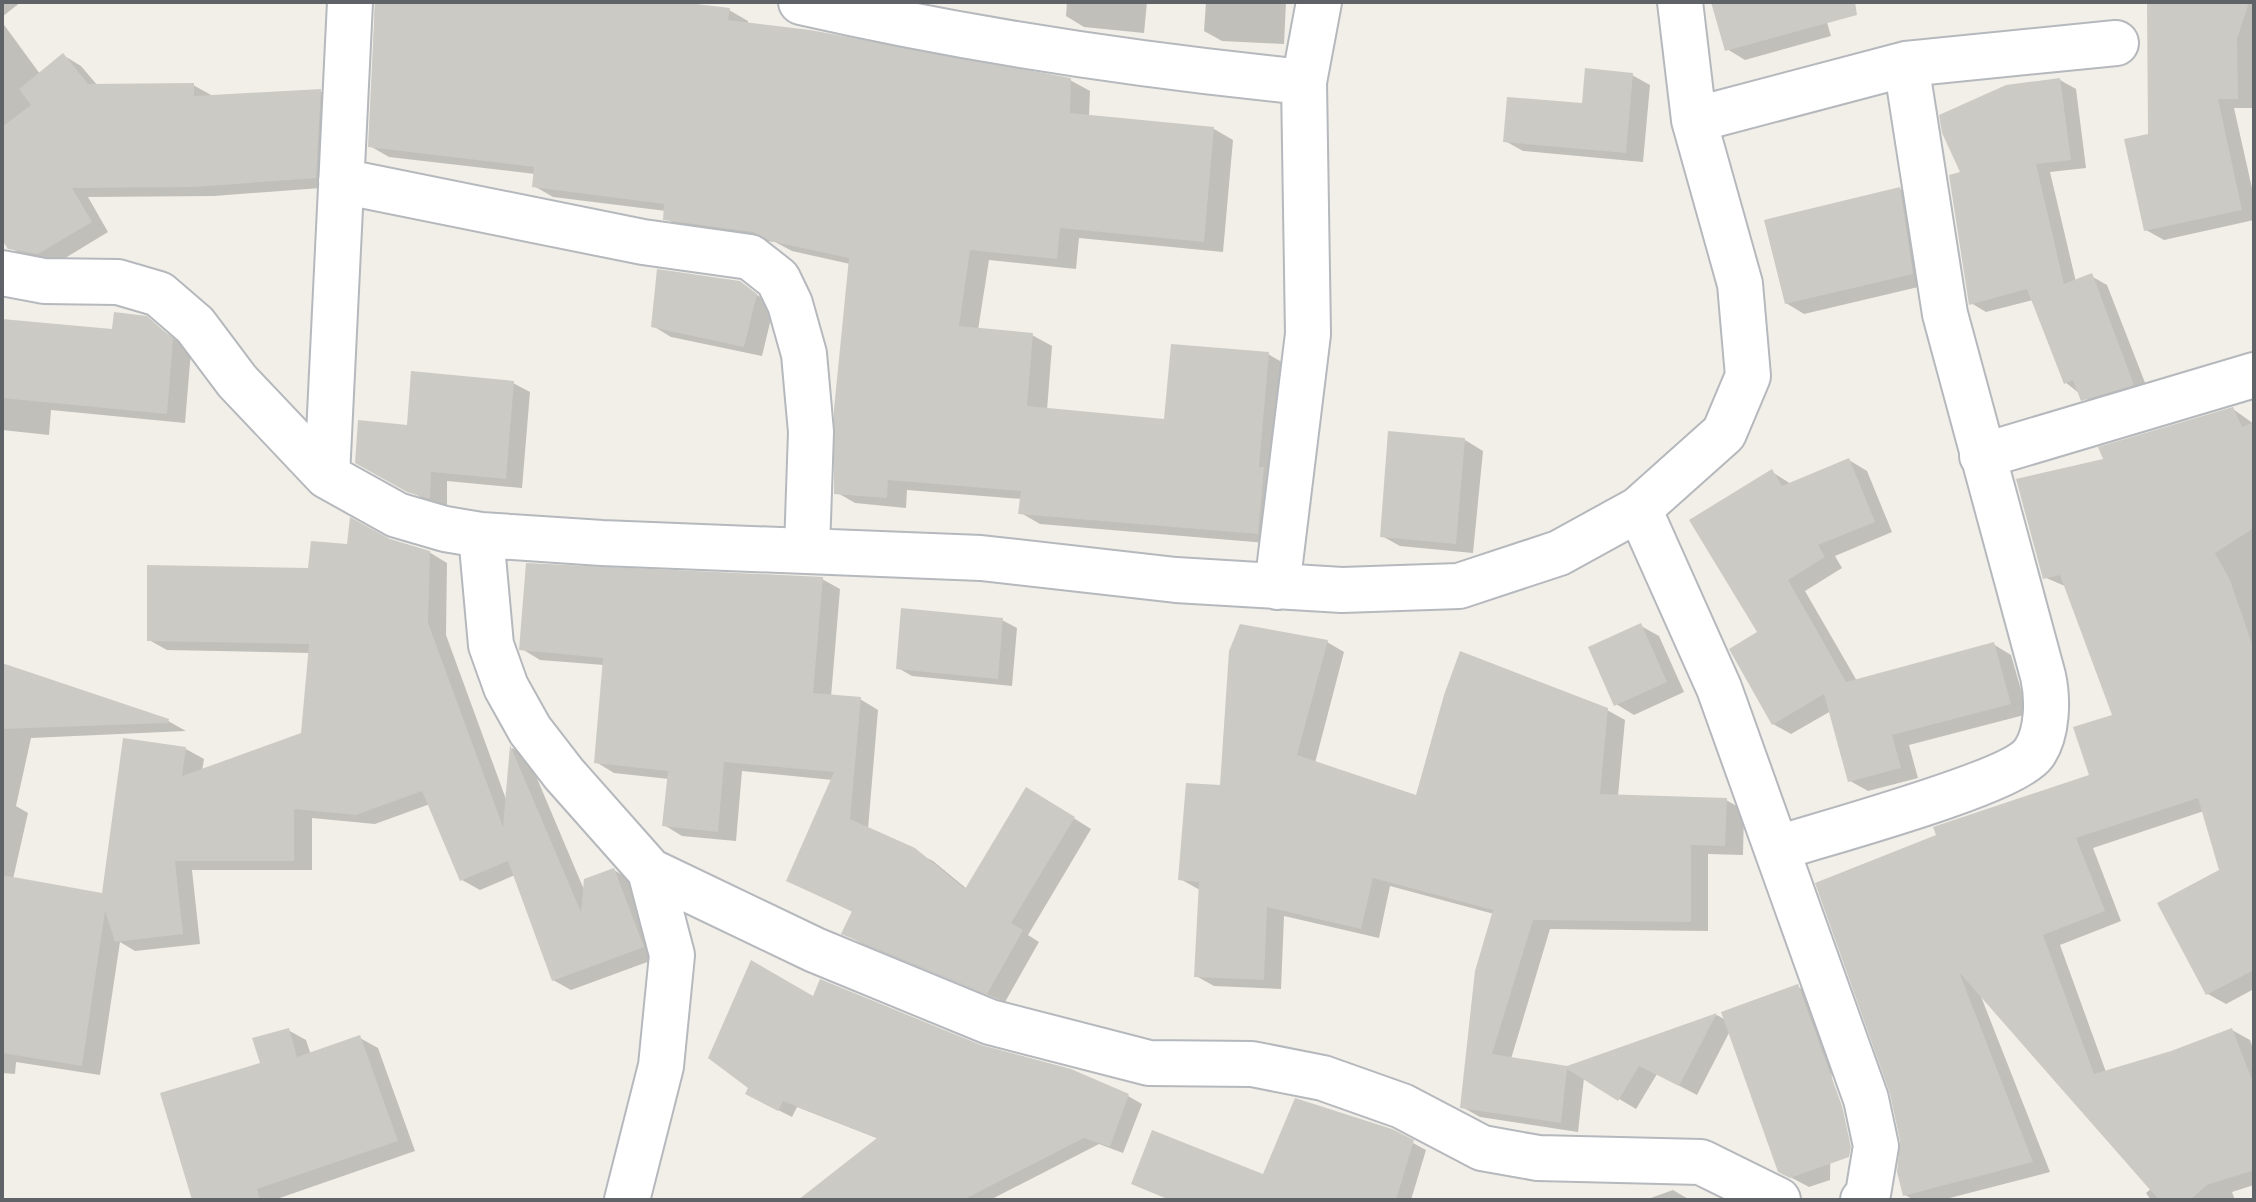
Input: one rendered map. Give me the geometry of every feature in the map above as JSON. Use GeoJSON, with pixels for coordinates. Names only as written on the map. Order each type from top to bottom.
{"type":"FeatureCollection","features":[{"type":"Feature","properties":{"kind":"street"},"geometry":{"type":"LineString","coordinates":[[327,476],[350,2]]}},
{"type":"Feature","properties":{"kind":"street"},"geometry":{"type":"LineString","coordinates":[[801,2],[893,23],[1151,65],[1304,82]]}},
{"type":"Feature","properties":{"kind":"street"},"geometry":{"type":"LineString","coordinates":[[1277,587],[1308,334],[1304,82],[1319,2]]}},
{"type":"Feature","properties":{"kind":"street"},"geometry":{"type":"LineString","coordinates":[[2,273],[44,281],[118,282],[159,294],[195,325],[237,381],[327,476],[397,515],[481,535],[981,558],[1176,580],[1277,587],[1342,590],[1459,586],[1559,553],[1639,509],[1724,433],[1748,376],[1740,284],[1694,120],[1680,2]]}},
{"type":"Feature","properties":{"kind":"street"},"geometry":{"type":"LineString","coordinates":[[1694,120],[1906,64],[2116,43]]}},
{"type":"Feature","properties":{"kind":"street"},"geometry":{"type":"LineString","coordinates":[[1778,848],[1958,791],[2026,761],[2040,742],[2046,702],[2043,676],[1945,314],[1906,64]]}},
{"type":"Feature","properties":{"kind":"street"},"geometry":{"type":"LineString","coordinates":[[341,181],[643,242],[750,257],[778,279],[790,304],[804,354],[811,432],[807,549]]}},
{"type":"Feature","properties":{"kind":"street"},"geometry":{"type":"LineString","coordinates":[[1982,456],[2254,375]]}},
{"type":"Feature","properties":{"kind":"street"},"geometry":{"type":"LineString","coordinates":[[1639,509],[1719,688],[1866,1099],[1876,1146],[1868,1194],[1863,1200]]}},
{"type":"Feature","properties":{"kind":"street"},"geometry":{"type":"LineString","coordinates":[[481,535],[491,645],[506,687],[530,730],[564,774],[650,871],[815,950],[990,1022],[1149,1063],[1252,1064],[1323,1078],[1402,1106],[1482,1148],[1538,1158],[1701,1162],[1778,1200]]}},
{"type":"Feature","properties":{"kind":"street"},"geometry":{"type":"LineString","coordinates":[[627,1200],[661,1066],[672,955],[650,871]]}},
{"type":"Feature","properties":{"kind":"building"},"geometry":{"type":"Polygon","coordinates":[[[375,2],[680,2],[730,8],[728,20],[810,30],[1071,78],[1070,113],[1214,127],[1204,242],[1060,228],[1057,259],[970,250],[959,326],[1033,333],[1027,406],[1164,419],[1171,344],[1269,352],[1259,467],[1264,467],[1258,534],[1018,514],[1021,491],[888,480],[887,498],[834,494],[834,409],[849,258],[770,241],[753,232],[663,220],[664,204],[532,187],[534,167],[368,147],[375,2]]]}},
{"type":"Feature","properties":{"kind":"building"},"geometry":{"type":"Polygon","coordinates":[[[1711,2],[1855,2],[1857,15],[1725,51],[1711,2]]]}},
{"type":"Feature","properties":{"kind":"building"},"geometry":{"type":"Polygon","coordinates":[[[2147,2],[2249,2],[2237,39],[2238,99],[2218,99],[2242,210],[2144,231],[2124,139],[2148,134],[2147,2]]]}},
{"type":"Feature","properties":{"kind":"building"},"geometry":{"type":"Polygon","coordinates":[[[63,53],[88,84],[194,83],[194,96],[321,89],[316,178],[194,187],[72,188],[92,222],[38,254],[8,249],[2,240],[2,127],[31,105],[19,89],[63,53]]]}},
{"type":"Feature","properties":{"kind":"building"},"geometry":{"type":"Polygon","coordinates":[[[1585,68],[1633,73],[1626,153],[1503,142],[1507,97],[1582,103],[1585,68]]]}},
{"type":"Feature","properties":{"kind":"building"},"geometry":{"type":"Polygon","coordinates":[[[2060,78],[2071,160],[2036,164],[2064,284],[2092,273],[2134,385],[2081,401],[2073,380],[2064,384],[2027,289],[1969,305],[1949,175],[1960,172],[1942,133],[1939,115],[2006,85],[2060,78]]]}},
{"type":"Feature","properties":{"kind":"building"},"geometry":{"type":"Polygon","coordinates":[[[1900,187],[1913,274],[1785,304],[1764,220],[1900,187]]]}},
{"type":"Feature","properties":{"kind":"building"},"geometry":{"type":"Polygon","coordinates":[[[657,269],[740,281],[757,294],[744,347],[651,327],[657,269]]]}},
{"type":"Feature","properties":{"kind":"building"},"geometry":{"type":"Polygon","coordinates":[[[114,312],[147,316],[173,339],[167,414],[2,398],[2,319],[112,329],[114,312]]]}},
{"type":"Feature","properties":{"kind":"building"},"geometry":{"type":"Polygon","coordinates":[[[411,371],[514,381],[506,479],[431,472],[430,499],[407,492],[355,463],[358,420],[407,425],[411,371]]]}},
{"type":"Feature","properties":{"kind":"building"},"geometry":{"type":"Polygon","coordinates":[[[2233,407],[2242,427],[2254,422],[2254,528],[2215,553],[2230,580],[2254,650],[2254,970],[2206,995],[2157,903],[2219,870],[2198,798],[2076,838],[2105,911],[2043,935],[2094,1074],[2171,1051],[2232,1028],[2254,1085],[2254,1170],[2207,1185],[2190,1200],[2159,1200],[1959,972],[2033,1162],[1903,1196],[1897,1172],[1900,1141],[1890,1094],[1815,883],[1936,835],[1933,827],[2089,775],[2073,727],[2112,715],[2060,575],[2043,579],[2016,479],[2103,459],[2098,447],[2233,407]]]}},
{"type":"Feature","properties":{"kind":"building"},"geometry":{"type":"Polygon","coordinates":[[[1388,431],[1465,438],[1456,544],[1380,537],[1388,431]]]}},
{"type":"Feature","properties":{"kind":"building"},"geometry":{"type":"Polygon","coordinates":[[[1849,458],[1875,522],[1818,545],[1825,557],[1788,580],[1846,682],[1994,642],[2011,704],[1892,735],[1901,768],[1848,782],[1824,694],[1772,725],[1729,649],[1757,632],[1689,520],[1772,469],[1782,486],[1849,458]]]}},
{"type":"Feature","properties":{"kind":"building"},"geometry":{"type":"Polygon","coordinates":[[[350,517],[390,539],[430,551],[428,623],[503,827],[510,745],[581,912],[584,879],[614,868],[644,947],[552,981],[508,861],[460,881],[422,791],[356,815],[294,809],[294,861],[175,861],[183,934],[115,942],[105,911],[82,1066],[2,1053],[2,875],[102,893],[123,738],[186,747],[182,776],[301,733],[309,644],[147,641],[147,565],[308,568],[311,541],[347,544],[350,517]]]}},
{"type":"Feature","properties":{"kind":"building"},"geometry":{"type":"Polygon","coordinates":[[[526,563],[823,577],[813,693],[861,697],[850,819],[915,848],[965,889],[1026,787],[1075,817],[1011,923],[1023,930],[987,994],[841,934],[852,911],[786,881],[834,772],[724,762],[718,832],[662,826],[668,771],[594,763],[603,658],[519,650],[526,563]]]}},
{"type":"Feature","properties":{"kind":"building"},"geometry":{"type":"Polygon","coordinates":[[[901,608],[1003,618],[998,679],[896,669],[901,608]]]}},
{"type":"Feature","properties":{"kind":"building"},"geometry":{"type":"Polygon","coordinates":[[[1641,623],[1667,682],[1614,706],[1588,647],[1641,623]]]}},
{"type":"Feature","properties":{"kind":"building"},"geometry":{"type":"Polygon","coordinates":[[[1240,624],[1328,640],[1297,755],[1416,795],[1444,695],[1460,651],[1608,708],[1600,794],[1727,798],[1725,846],[1691,845],[1691,922],[1533,920],[1492,1054],[1567,1066],[1717,1013],[1679,1086],[1639,1066],[1618,1101],[1567,1069],[1561,1123],[1460,1108],[1475,971],[1493,910],[1373,878],[1361,929],[1267,907],[1264,980],[1194,977],[1199,882],[1178,880],[1186,783],[1220,785],[1229,651],[1240,624]]]}},
{"type":"Feature","properties":{"kind":"building"},"geometry":{"type":"Polygon","coordinates":[[[2,663],[169,719],[168,723],[2,729],[2,663]]]}},
{"type":"Feature","properties":{"kind":"building"},"geometry":{"type":"Polygon","coordinates":[[[751,960],[813,996],[820,979],[981,1045],[1071,1069],[1129,1094],[1110,1147],[1084,1138],[963,1200],[798,1200],[877,1138],[783,1101],[778,1111],[745,1094],[748,1088],[708,1058],[751,960]]]}},
{"type":"Feature","properties":{"kind":"building"},"geometry":{"type":"Polygon","coordinates":[[[1798,984],[1842,1106],[1851,1147],[1849,1157],[1790,1178],[1778,1172],[1721,1012],[1798,984]]]}},
{"type":"Feature","properties":{"kind":"building"},"geometry":{"type":"Polygon","coordinates":[[[289,1028],[297,1057],[360,1035],[398,1141],[257,1189],[260,1200],[192,1200],[160,1093],[260,1063],[252,1038],[289,1028]]]}},
{"type":"Feature","properties":{"kind":"building"},"geometry":{"type":"Polygon","coordinates":[[[1295,1098],[1392,1129],[1414,1140],[1396,1200],[1170,1200],[1131,1184],[1152,1130],[1263,1174],[1295,1098]]]}}]}
